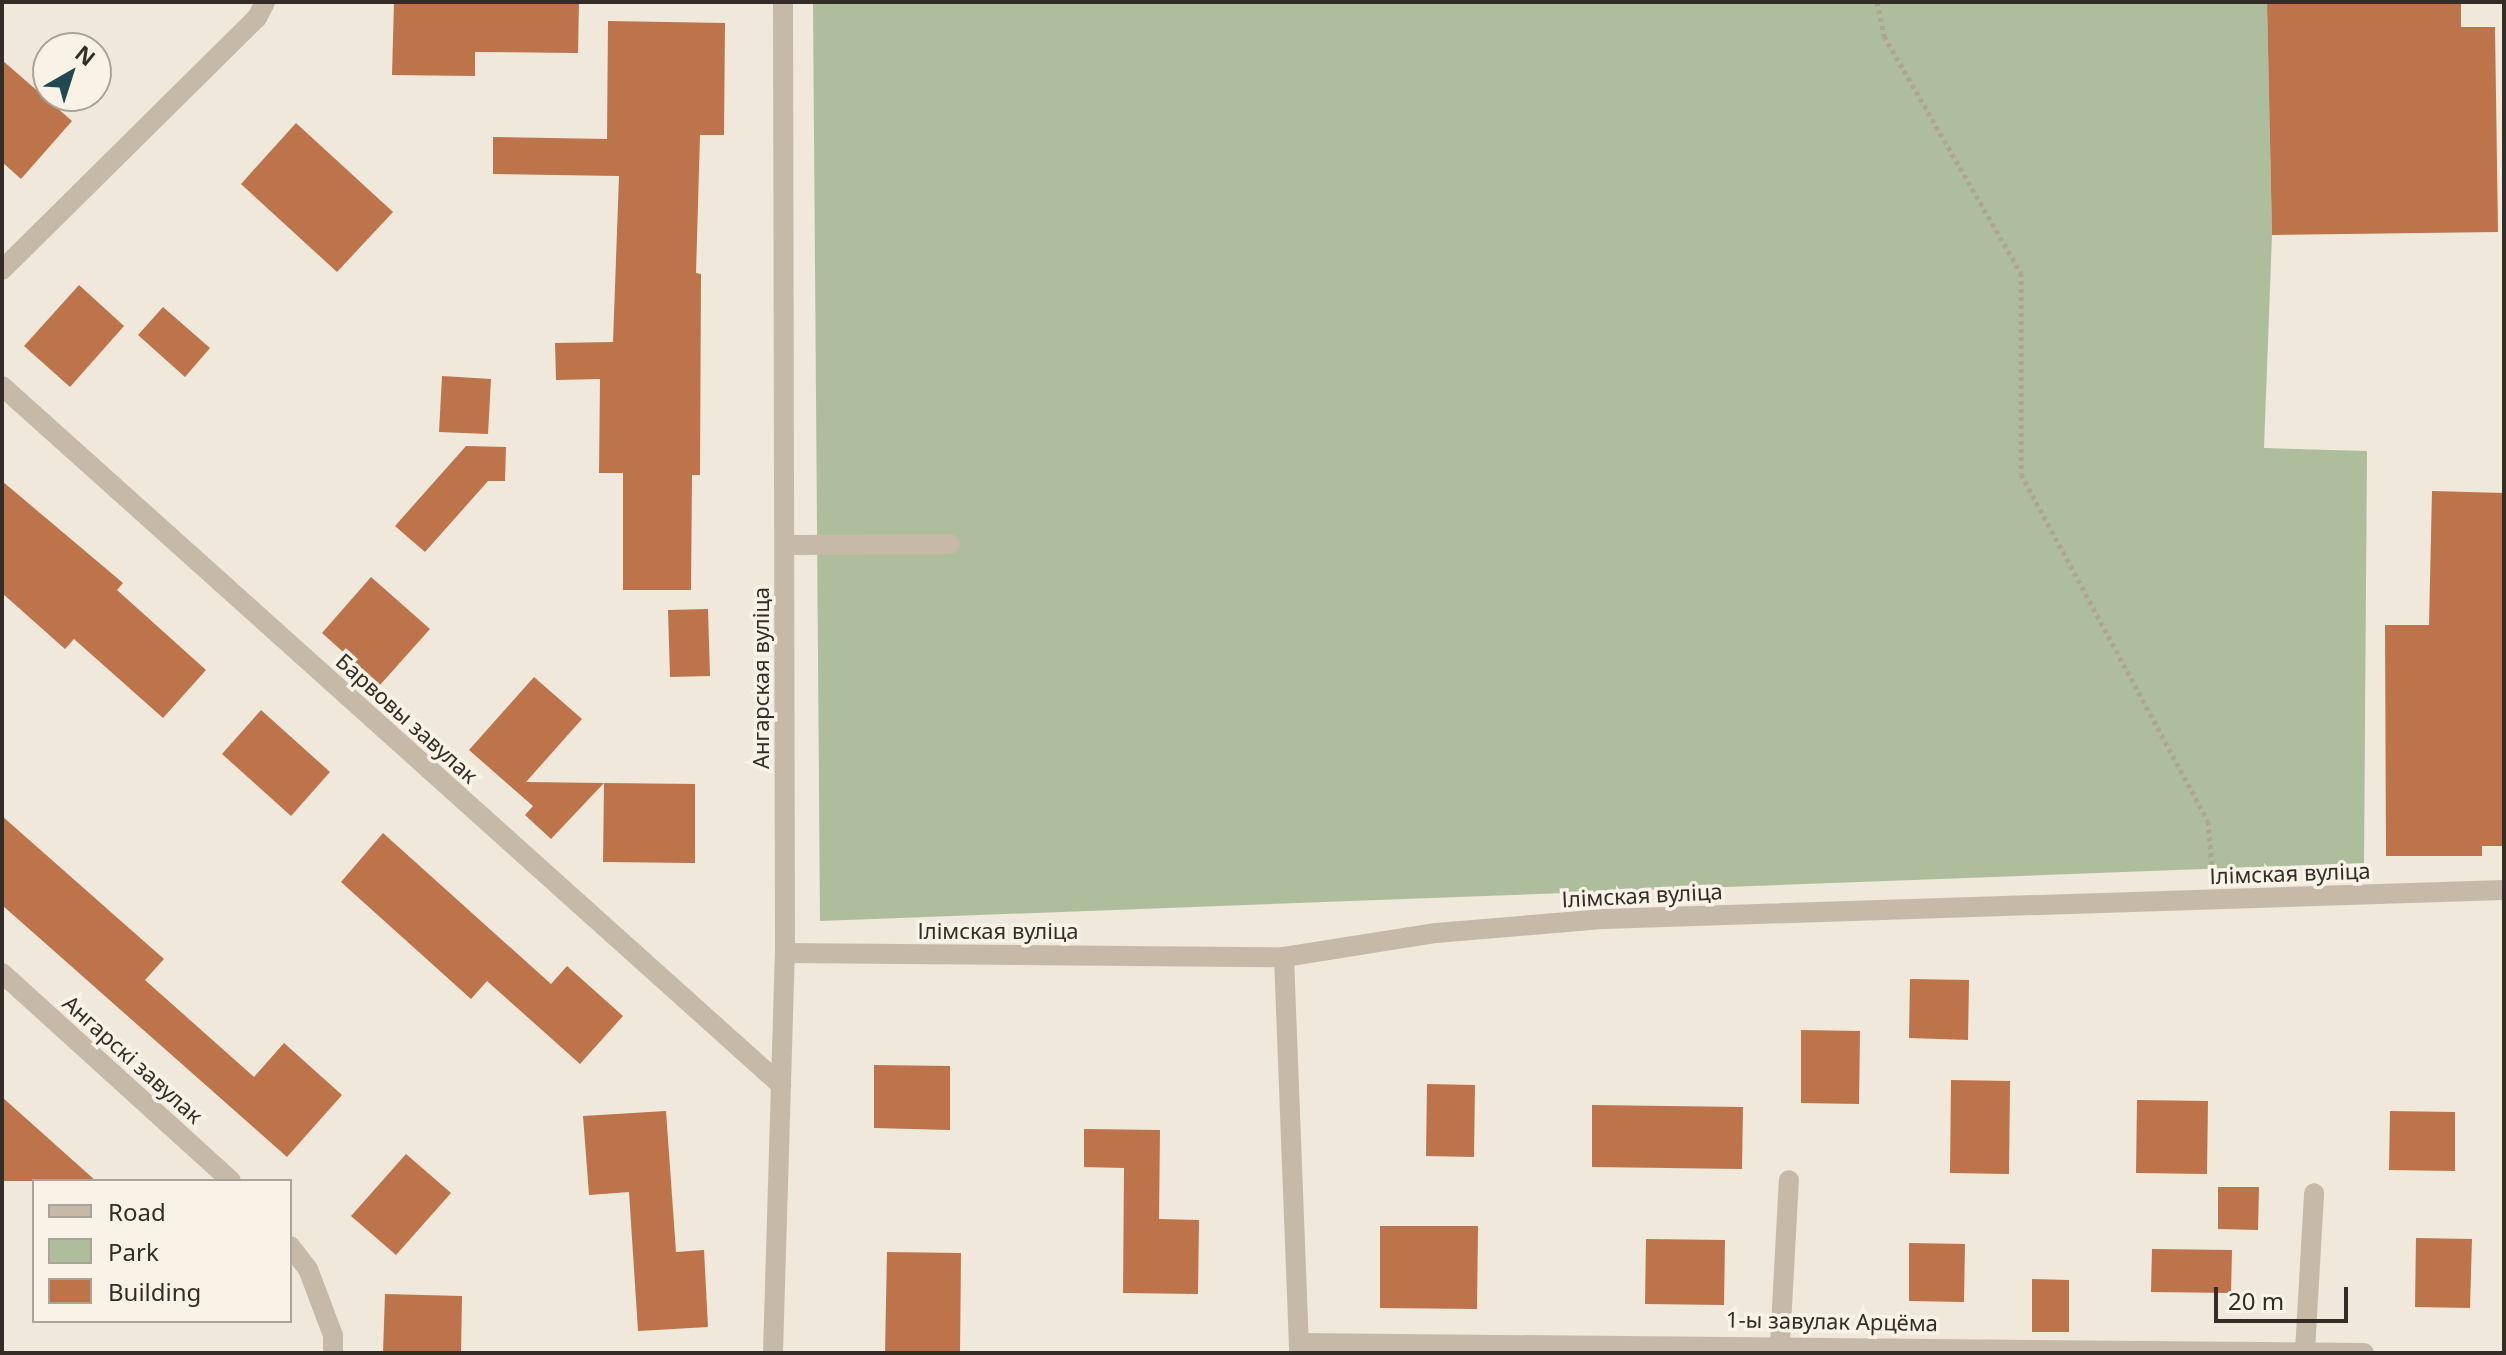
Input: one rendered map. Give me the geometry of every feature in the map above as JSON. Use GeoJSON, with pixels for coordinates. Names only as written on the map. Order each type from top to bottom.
{"type":"FeatureCollection","features":[{"type":"Feature","properties":{"kind":"street"},"geometry":{"type":"LineString","coordinates":[[2,270],[257,18],[265,2]]}},
{"type":"Feature","properties":{"kind":"street","name":"Ангарская вуліца"},"geometry":{"type":"LineString","coordinates":[[773,1353],[785,953],[783,2]]}},
{"type":"Feature","properties":{"kind":"street","name":"Барвовы завулак"},"geometry":{"type":"LineString","coordinates":[[2,386],[781,1085]]}},
{"type":"Feature","properties":{"kind":"street"},"geometry":{"type":"LineString","coordinates":[[785,545],[950,544]]}},
{"type":"Feature","properties":{"kind":"street","name":"Ілімская вуліца"},"geometry":{"type":"LineString","coordinates":[[785,953],[1284,957],[1436,933],[1604,919],[2504,890]]}},
{"type":"Feature","properties":{"kind":"street","name":"1-ы завулак Арцёма"},"geometry":{"type":"LineString","coordinates":[[1284,957],[1299,1348],[1780,1344],[2364,1353]]}},
{"type":"Feature","properties":{"kind":"street","name":"Ангарскі завулак"},"geometry":{"type":"LineString","coordinates":[[2,973],[229,1179]]}},
{"type":"Feature","properties":{"kind":"street"},"geometry":{"type":"LineString","coordinates":[[1780,1344],[1789,1180]]}},
{"type":"Feature","properties":{"kind":"street"},"geometry":{"type":"LineString","coordinates":[[2305,1351],[2314,1193]]}},
{"type":"Feature","properties":{"kind":"street"},"geometry":{"type":"LineString","coordinates":[[292,1249],[308,1269],[333,1335],[333,1353]]}},
{"type":"Feature","properties":{"kind":"path"},"geometry":{"type":"LineString","coordinates":[[1877,2],[1884,36],[2021,273],[2021,474],[2208,821],[2214,899]]}},
{"type":"Feature","properties":{"kind":"green space"},"geometry":{"type":"Polygon","coordinates":[[[813,2],[2267,2],[2272,235],[2264,448],[2367,451],[2364,863],[820,921],[813,2]]]}},
{"type":"Feature","properties":{"kind":"building"},"geometry":{"type":"Polygon","coordinates":[[[394,2],[579,2],[578,53],[475,52],[475,76],[392,75],[394,2]]]}},
{"type":"Feature","properties":{"kind":"building"},"geometry":{"type":"Polygon","coordinates":[[[2267,2],[2461,2],[2461,27],[2495,27],[2498,232],[2272,235],[2267,2]]]}},
{"type":"Feature","properties":{"kind":"building"},"geometry":{"type":"Polygon","coordinates":[[[608,21],[725,23],[724,135],[700,135],[696,273],[701,274],[700,475],[692,475],[691,590],[623,590],[623,473],[599,473],[600,379],[556,380],[555,343],[613,342],[619,176],[493,174],[493,137],[607,139],[608,21]]]}},
{"type":"Feature","properties":{"kind":"building"},"geometry":{"type":"Polygon","coordinates":[[[2,60],[32,86],[32,112],[62,112],[72,121],[21,179],[2,162],[2,60]]]}},
{"type":"Feature","properties":{"kind":"building"},"geometry":{"type":"Polygon","coordinates":[[[296,123],[393,212],[337,272],[241,184],[296,123]]]}},
{"type":"Feature","properties":{"kind":"building"},"geometry":{"type":"Polygon","coordinates":[[[79,285],[124,326],[70,387],[24,346],[79,285]]]}},
{"type":"Feature","properties":{"kind":"building"},"geometry":{"type":"Polygon","coordinates":[[[163,307],[210,348],[185,377],[138,335],[163,307]]]}},
{"type":"Feature","properties":{"kind":"building"},"geometry":{"type":"Polygon","coordinates":[[[442,376],[491,379],[488,434],[439,432],[442,376]]]}},
{"type":"Feature","properties":{"kind":"building"},"geometry":{"type":"Polygon","coordinates":[[[466,446],[506,447],[505,481],[488,481],[425,552],[395,526],[466,446]]]}},
{"type":"Feature","properties":{"kind":"building"},"geometry":{"type":"Polygon","coordinates":[[[2,481],[123,583],[117,590],[206,670],[163,718],[74,639],[65,649],[2,593],[2,481]]]}},
{"type":"Feature","properties":{"kind":"building"},"geometry":{"type":"Polygon","coordinates":[[[2432,491],[2504,493],[2504,846],[2482,846],[2482,856],[2386,856],[2385,625],[2429,625],[2432,491]]]}},
{"type":"Feature","properties":{"kind":"building"},"geometry":{"type":"Polygon","coordinates":[[[371,577],[430,629],[380,685],[322,633],[371,577]]]}},
{"type":"Feature","properties":{"kind":"building"},"geometry":{"type":"Polygon","coordinates":[[[708,609],[710,676],[670,677],[668,610],[708,609]]]}},
{"type":"Feature","properties":{"kind":"building"},"geometry":{"type":"Polygon","coordinates":[[[534,677],[582,719],[526,782],[604,783],[551,839],[525,815],[533,806],[469,750],[534,677]]]}},
{"type":"Feature","properties":{"kind":"building"},"geometry":{"type":"Polygon","coordinates":[[[261,710],[330,772],[291,816],[222,754],[261,710]]]}},
{"type":"Feature","properties":{"kind":"building"},"geometry":{"type":"Polygon","coordinates":[[[604,783],[695,784],[695,863],[603,862],[604,783]]]}},
{"type":"Feature","properties":{"kind":"building"},"geometry":{"type":"Polygon","coordinates":[[[2,816],[164,959],[145,980],[254,1077],[284,1043],[342,1095],[287,1157],[2,905],[2,816]]]}},
{"type":"Feature","properties":{"kind":"building"},"geometry":{"type":"Polygon","coordinates":[[[383,833],[551,984],[567,966],[623,1016],[580,1064],[487,981],[471,999],[341,882],[383,833]]]}},
{"type":"Feature","properties":{"kind":"building"},"geometry":{"type":"Polygon","coordinates":[[[1910,979],[1969,980],[1968,1040],[1909,1038],[1910,979]]]}},
{"type":"Feature","properties":{"kind":"building"},"geometry":{"type":"Polygon","coordinates":[[[1801,1030],[1860,1031],[1859,1104],[1801,1103],[1801,1030]]]}},
{"type":"Feature","properties":{"kind":"building"},"geometry":{"type":"Polygon","coordinates":[[[874,1065],[950,1066],[950,1130],[874,1128],[874,1065]]]}},
{"type":"Feature","properties":{"kind":"building"},"geometry":{"type":"Polygon","coordinates":[[[1951,1080],[2010,1081],[2009,1174],[1950,1173],[1951,1080]]]}},
{"type":"Feature","properties":{"kind":"building"},"geometry":{"type":"Polygon","coordinates":[[[1427,1084],[1475,1085],[1474,1157],[1426,1156],[1427,1084]]]}},
{"type":"Feature","properties":{"kind":"building"},"geometry":{"type":"Polygon","coordinates":[[[2,1097],[94,1179],[32,1179],[2,1181],[2,1097]]]}},
{"type":"Feature","properties":{"kind":"building"},"geometry":{"type":"Polygon","coordinates":[[[2137,1100],[2208,1101],[2207,1174],[2136,1173],[2137,1100]]]}},
{"type":"Feature","properties":{"kind":"building"},"geometry":{"type":"Polygon","coordinates":[[[1592,1105],[1743,1107],[1742,1169],[1592,1167],[1592,1105]]]}},
{"type":"Feature","properties":{"kind":"building"},"geometry":{"type":"Polygon","coordinates":[[[666,1111],[676,1252],[704,1250],[708,1327],[638,1331],[629,1192],[589,1195],[583,1116],[666,1111]]]}},
{"type":"Feature","properties":{"kind":"building"},"geometry":{"type":"Polygon","coordinates":[[[2390,1111],[2455,1112],[2455,1171],[2389,1170],[2390,1111]]]}},
{"type":"Feature","properties":{"kind":"building"},"geometry":{"type":"Polygon","coordinates":[[[1084,1129],[1160,1130],[1159,1219],[1199,1220],[1198,1294],[1123,1293],[1124,1168],[1084,1167],[1084,1129]]]}},
{"type":"Feature","properties":{"kind":"building"},"geometry":{"type":"Polygon","coordinates":[[[406,1154],[451,1193],[396,1255],[351,1216],[406,1154]]]}},
{"type":"Feature","properties":{"kind":"building"},"geometry":{"type":"Polygon","coordinates":[[[2218,1187],[2259,1187],[2258,1230],[2218,1229],[2218,1187]]]}},
{"type":"Feature","properties":{"kind":"building"},"geometry":{"type":"Polygon","coordinates":[[[1380,1226],[1478,1226],[1477,1309],[1380,1308],[1380,1226]]]}},
{"type":"Feature","properties":{"kind":"building"},"geometry":{"type":"Polygon","coordinates":[[[2416,1238],[2472,1239],[2470,1308],[2415,1307],[2416,1238]]]}},
{"type":"Feature","properties":{"kind":"building"},"geometry":{"type":"Polygon","coordinates":[[[1646,1239],[1725,1240],[1724,1305],[1645,1304],[1646,1239]]]}},
{"type":"Feature","properties":{"kind":"building"},"geometry":{"type":"Polygon","coordinates":[[[1909,1243],[1965,1244],[1964,1302],[1909,1301],[1909,1243]]]}},
{"type":"Feature","properties":{"kind":"building"},"geometry":{"type":"Polygon","coordinates":[[[2152,1249],[2232,1250],[2231,1293],[2151,1292],[2152,1249]]]}},
{"type":"Feature","properties":{"kind":"building"},"geometry":{"type":"Polygon","coordinates":[[[887,1252],[961,1253],[960,1353],[885,1353],[887,1252]]]}},
{"type":"Feature","properties":{"kind":"building"},"geometry":{"type":"Polygon","coordinates":[[[2032,1279],[2069,1280],[2069,1332],[2032,1332],[2032,1279]]]}},
{"type":"Feature","properties":{"kind":"building"},"geometry":{"type":"Polygon","coordinates":[[[385,1294],[462,1296],[461,1353],[383,1353],[385,1294]]]}}]}
